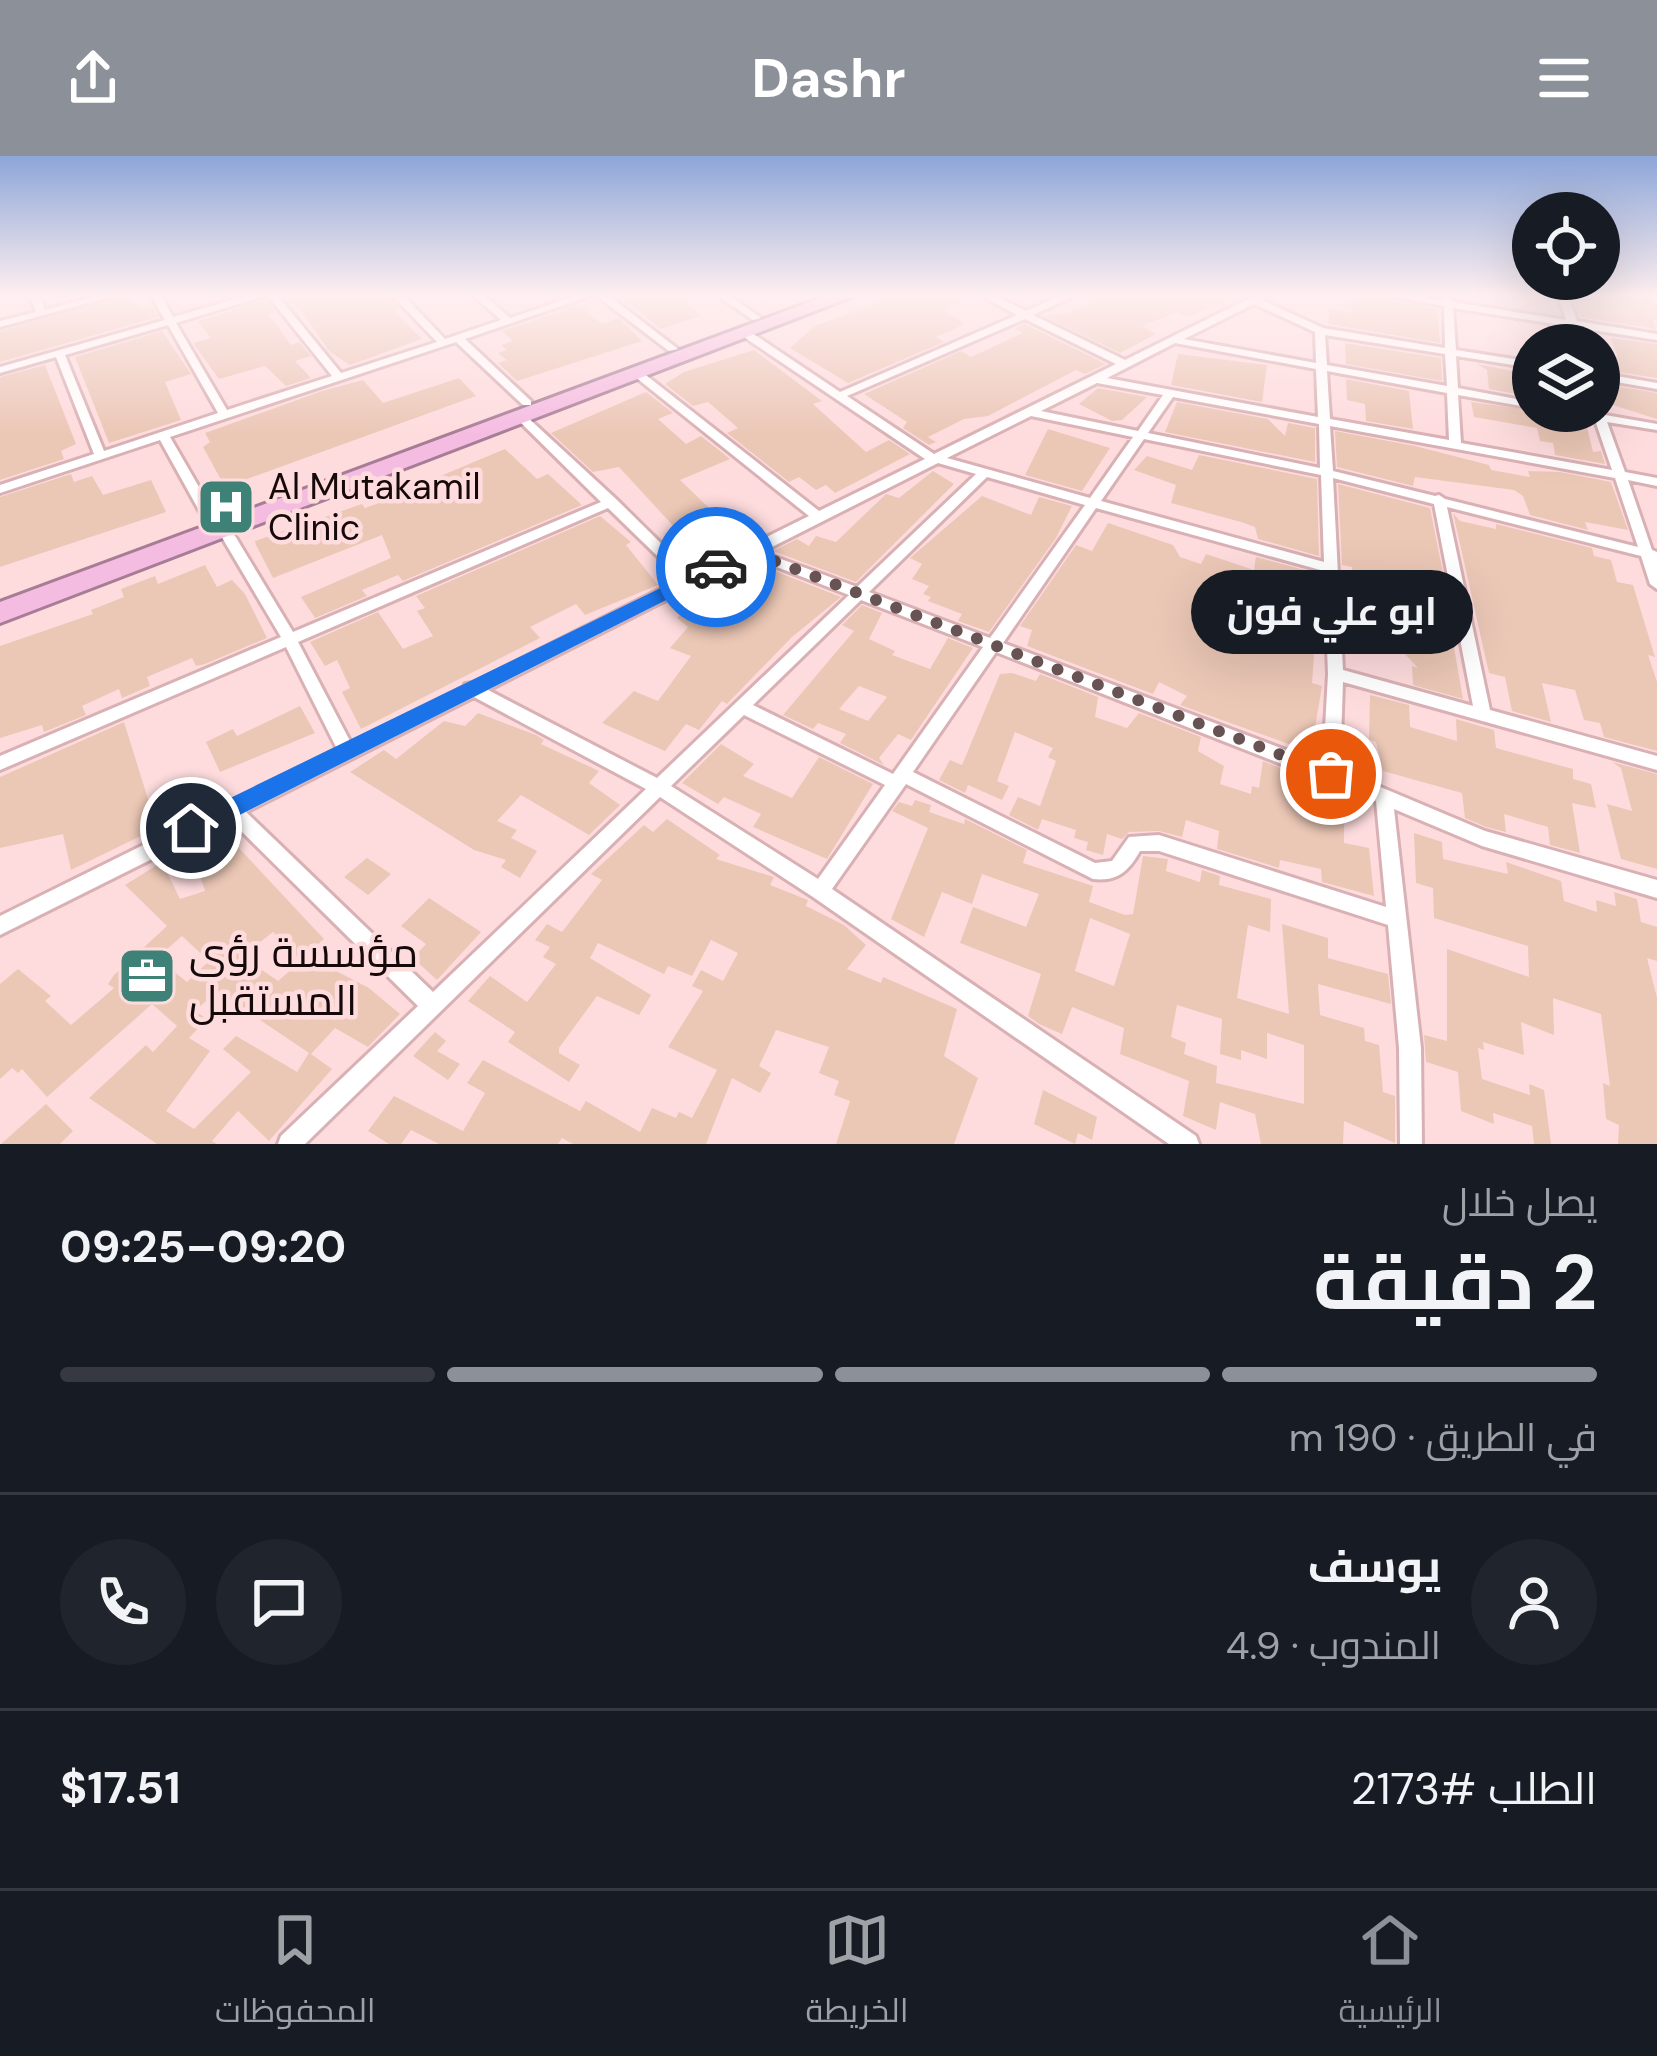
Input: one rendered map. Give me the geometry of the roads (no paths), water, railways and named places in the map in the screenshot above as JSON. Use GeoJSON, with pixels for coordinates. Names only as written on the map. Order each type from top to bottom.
{"type":"FeatureCollection","features":[{"type":"Feature","properties":{"kind":"highway"},"geometry":{"type":"LineString","coordinates":[[0,598],[217,524],[696,342]]}},
{"type":"Feature","properties":{"kind":"highway"},"geometry":{"type":"LineString","coordinates":[[524,410],[638,374],[713,342]]}},
{"type":"Feature","properties":{"kind":"highway"},"geometry":{"type":"LineString","coordinates":[[0,613],[217,524]]}},
{"type":"Feature","properties":{"kind":"street"},"geometry":{"type":"LineString","coordinates":[[0,370],[98,342]]}},
{"type":"Feature","properties":{"kind":"street"},"geometry":{"type":"LineString","coordinates":[[182,342],[224,414]]}},
{"type":"Feature","properties":{"kind":"street"},"geometry":{"type":"LineString","coordinates":[[311,342],[339,377]]}},
{"type":"Feature","properties":{"kind":"street"},"geometry":{"type":"LineString","coordinates":[[0,490],[445,342]]}},
{"type":"Feature","properties":{"kind":"street"},"geometry":{"type":"LineString","coordinates":[[453,342],[690,580]]}},
{"type":"Feature","properties":{"kind":"street"},"geometry":{"type":"LineString","coordinates":[[664,342],[673,349]]}},
{"type":"Feature","properties":{"kind":"street"},"geometry":{"type":"LineString","coordinates":[[771,342],[839,396],[932,458],[1332,569]]}},
{"type":"Feature","properties":{"kind":"street"},"geometry":{"type":"LineString","coordinates":[[839,396],[963,342]]}},
{"type":"Feature","properties":{"kind":"street"},"geometry":{"type":"LineString","coordinates":[[1080,342],[1124,364]]}},
{"type":"Feature","properties":{"kind":"street"},"geometry":{"type":"LineString","coordinates":[[0,926],[1169,342]]}},
{"type":"Feature","properties":{"kind":"street"},"geometry":{"type":"LineString","coordinates":[[1184,342],[1512,402]]}},
{"type":"Feature","properties":{"kind":"street"},"geometry":{"type":"LineString","coordinates":[[1319,342],[1336,674],[1331,774]]}},
{"type":"Feature","properties":{"kind":"street"},"geometry":{"type":"LineString","coordinates":[[1392,342],[1512,361]]}},
{"type":"Feature","properties":{"kind":"street"},"geometry":{"type":"LineString","coordinates":[[1450,342],[1455,445]]}},
{"type":"Feature","properties":{"kind":"street"},"geometry":{"type":"LineString","coordinates":[[59,353],[100,455]]}},
{"type":"Feature","properties":{"kind":"street"},"geometry":{"type":"LineString","coordinates":[[638,374],[817,516]]}},
{"type":"Feature","properties":{"kind":"street"},"geometry":{"type":"LineString","coordinates":[[1094,380],[1657,482]]}},
{"type":"Feature","properties":{"kind":"street"},"geometry":{"type":"LineString","coordinates":[[1620,380],[1657,386]]}},
{"type":"Feature","properties":{"kind":"street"},"geometry":{"type":"LineString","coordinates":[[820,891],[1144,436],[1169,393]]}},
{"type":"Feature","properties":{"kind":"street"},"geometry":{"type":"LineString","coordinates":[[1030,412],[1327,472],[1651,554]]}},
{"type":"Feature","properties":{"kind":"street"},"geometry":{"type":"LineString","coordinates":[[1620,419],[1657,427]]}},
{"type":"Feature","properties":{"kind":"street"},"geometry":{"type":"LineString","coordinates":[[1604,432],[1616,475],[1651,554],[1657,584]]}},
{"type":"Feature","properties":{"kind":"street"},"geometry":{"type":"LineString","coordinates":[[163,435],[289,637],[346,750]]}},
{"type":"Feature","properties":{"kind":"street"},"geometry":{"type":"LineString","coordinates":[[295,1142],[983,474]]}},
{"type":"Feature","properties":{"kind":"street"},"geometry":{"type":"LineString","coordinates":[[1438,499],[1483,715]]}},
{"type":"Feature","properties":{"kind":"street"},"geometry":{"type":"LineString","coordinates":[[0,763],[612,502]]}},
{"type":"Feature","properties":{"kind":"street"},"geometry":{"type":"LineString","coordinates":[[748,551],[1331,774],[1482,838],[1657,889]]}},
{"type":"Feature","properties":{"kind":"street"},"geometry":{"type":"LineString","coordinates":[[1336,674],[1657,763]]}},
{"type":"Feature","properties":{"kind":"street"},"geometry":{"type":"LineString","coordinates":[[471,688],[658,788],[820,891],[1188,1144]]}},
{"type":"Feature","properties":{"kind":"street"},"geometry":{"type":"LineString","coordinates":[[740,706],[1093,871],[1109,873],[1122,867],[1135,843],[1159,843],[1396,920]]}},
{"type":"Feature","properties":{"kind":"street"},"geometry":{"type":"LineString","coordinates":[[1384,796],[1410,1048],[1411,1144]]}},
{"type":"Feature","properties":{"kind":"street"},"geometry":{"type":"LineString","coordinates":[[230,808],[433,1006]]}},
{"type":"Feature","properties":{"kind":"place","name":"Al Mutakamil Clinic"},"geometry":{"type":"Point","coordinates":[226,507]}},
{"type":"Feature","properties":{"kind":"place","name":"ابو علي فون"},"geometry":{"type":"Point","coordinates":[1331,774]}},
{"type":"Feature","properties":{"kind":"place","name":"مؤسسة رؤى المستقبل"},"geometry":{"type":"Point","coordinates":[147,976]}}]}
